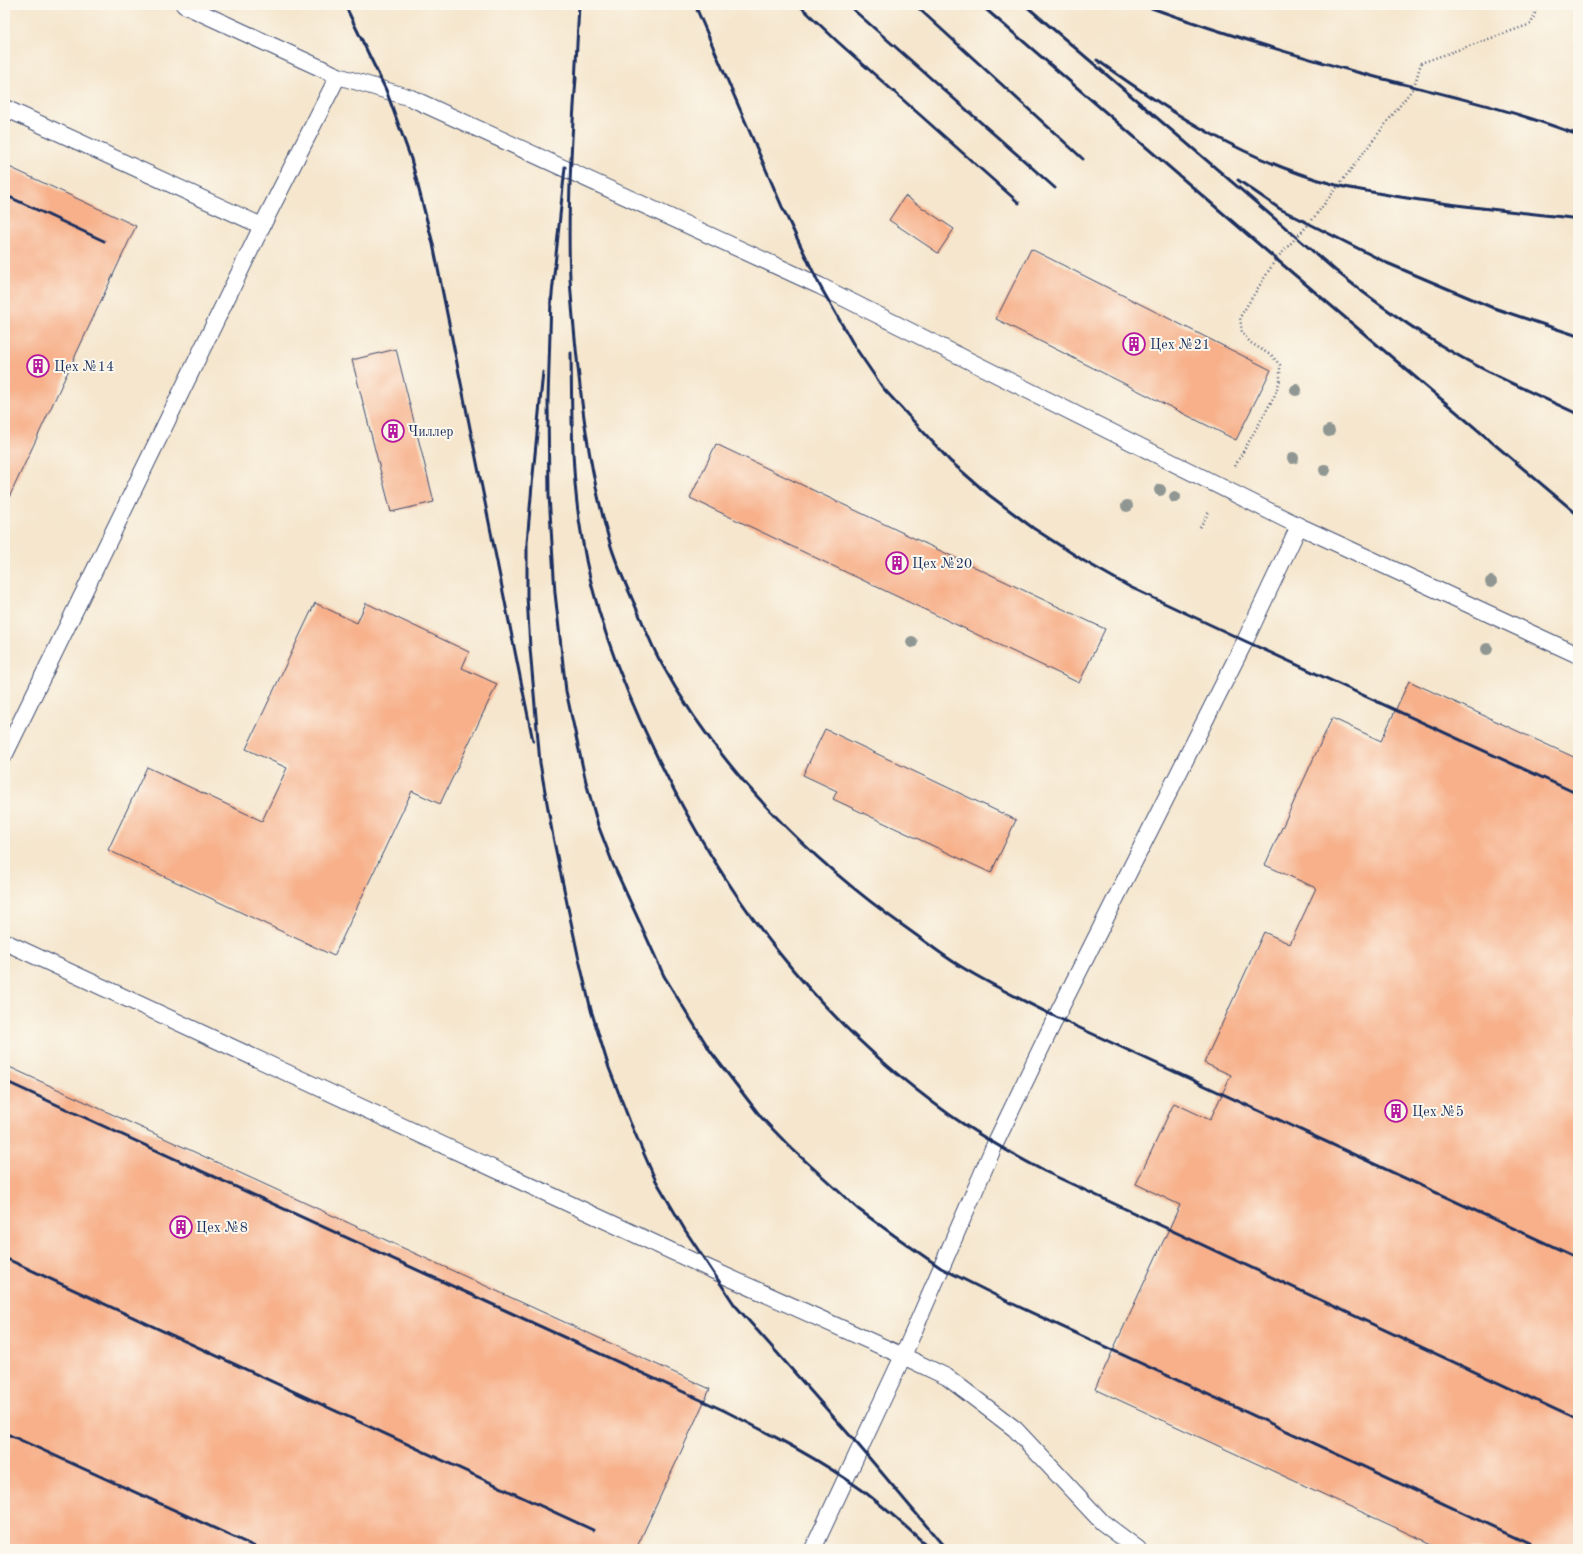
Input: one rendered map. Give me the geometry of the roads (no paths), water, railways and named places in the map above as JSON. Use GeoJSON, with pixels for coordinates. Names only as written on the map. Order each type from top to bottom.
{"type":"FeatureCollection","features":[{"type":"Feature","properties":{"kind":"lane"},"geometry":{"type":"LineString","coordinates":[[184,5],[338,76],[411,98],[820,286],[1299,526],[1578,655]]}},
{"type":"Feature","properties":{"kind":"lane"},"geometry":{"type":"LineString","coordinates":[[5,754],[262,226],[338,76]]}},
{"type":"Feature","properties":{"kind":"lane"},"geometry":{"type":"LineString","coordinates":[[5,108],[262,226]]}},
{"type":"Feature","properties":{"kind":"lane"},"geometry":{"type":"LineString","coordinates":[[813,1549],[903,1356],[995,1144],[1056,1017],[1245,642],[1299,526]]}},
{"type":"Feature","properties":{"kind":"lane"},"geometry":{"type":"LineString","coordinates":[[5,942],[703,1266],[947,1377],[1015,1429],[1102,1522],[1138,1549]]}},
{"type":"Feature","properties":{"kind":"railway"},"geometry":{"type":"LineString","coordinates":[[345,5],[386,90],[411,159],[433,244],[533,741]]}},
{"type":"Feature","properties":{"kind":"railway"},"geometry":{"type":"LineString","coordinates":[[575,83],[579,5]]}},
{"type":"Feature","properties":{"kind":"railway"},"geometry":{"type":"LineString","coordinates":[[695,5],[783,209],[820,286],[855,347],[883,388],[950,461],[989,495],[1033,528],[1084,561],[1130,587],[1578,794]]}},
{"type":"Feature","properties":{"kind":"railway"},"geometry":{"type":"LineString","coordinates":[[799,5],[838,42],[1019,203]]}},
{"type":"Feature","properties":{"kind":"railway"},"geometry":{"type":"LineString","coordinates":[[848,5],[1055,188]]}},
{"type":"Feature","properties":{"kind":"railway"},"geometry":{"type":"LineString","coordinates":[[915,5],[1083,159]]}},
{"type":"Feature","properties":{"kind":"railway"},"geometry":{"type":"LineString","coordinates":[[981,5],[1276,259],[1578,515]]}},
{"type":"Feature","properties":{"kind":"railway"},"geometry":{"type":"LineString","coordinates":[[1025,5],[1336,271],[1373,299],[1437,343],[1471,363],[1578,414]]}},
{"type":"Feature","properties":{"kind":"railway"},"geometry":{"type":"LineString","coordinates":[[1143,5],[1278,50],[1498,109],[1552,125],[1578,135]]}},
{"type":"Feature","properties":{"kind":"railway"},"geometry":{"type":"LineString","coordinates":[[1097,60],[1153,99],[1211,134],[1271,163],[1303,175],[1342,186],[1407,198],[1578,219]]}},
{"type":"Feature","properties":{"kind":"railway"},"geometry":{"type":"LineString","coordinates":[[576,78],[570,178],[570,278],[582,406],[588,446],[600,504],[616,561],[659,659],[683,699],[737,774],[768,809],[801,842],[836,873],[909,930],[972,973],[1056,1017],[1578,1258]]}},
{"type":"Feature","properties":{"kind":"railway"},"geometry":{"type":"LineString","coordinates":[[551,304],[565,167]]}},
{"type":"Feature","properties":{"kind":"railway"},"geometry":{"type":"LineString","coordinates":[[1238,180],[1280,209],[1387,263],[1491,307],[1578,336]]}},
{"type":"Feature","properties":{"kind":"railway"},"geometry":{"type":"LineString","coordinates":[[5,195],[104,241]]}},
{"type":"Feature","properties":{"kind":"railway"},"geometry":{"type":"LineString","coordinates":[[551,299],[548,400],[549,495],[555,593],[566,691],[586,782],[598,825],[613,864],[664,976],[711,1052],[761,1117],[790,1147],[858,1209],[941,1268],[1011,1303],[1541,1549]]}},
{"type":"Feature","properties":{"kind":"railway"},"geometry":{"type":"LineString","coordinates":[[571,353],[573,446],[578,515],[587,565],[601,619],[620,673],[654,750],[681,804],[711,856],[743,905],[778,952],[816,997],[857,1039],[902,1078],[961,1123],[1020,1158],[1044,1171],[1578,1420]]}},
{"type":"Feature","properties":{"kind":"railway"},"geometry":{"type":"LineString","coordinates":[[543,372],[527,543],[527,596],[530,648],[540,763],[553,837],[578,955],[591,1010],[609,1068],[630,1122],[655,1179],[685,1230],[734,1304],[860,1447],[946,1549]]}},
{"type":"Feature","properties":{"kind":"railway"},"geometry":{"type":"LineString","coordinates":[[5,1081],[725,1411],[795,1448],[846,1479],[880,1504],[931,1549]]}},
{"type":"Feature","properties":{"kind":"railway"},"geometry":{"type":"LineString","coordinates":[[5,1258],[593,1530]]}},
{"type":"Feature","properties":{"kind":"railway"},"geometry":{"type":"LineString","coordinates":[[5,1433],[260,1549]]}},
{"type":"Feature","properties":{"kind":"place","name":"Цех №21"},"geometry":{"type":"Point","coordinates":[1134,344]}},
{"type":"Feature","properties":{"kind":"place","name":"Цех №14"},"geometry":{"type":"Point","coordinates":[38,366]}},
{"type":"Feature","properties":{"kind":"place","name":"Чиллер"},"geometry":{"type":"Point","coordinates":[393,431]}},
{"type":"Feature","properties":{"kind":"place","name":"Цех №20"},"geometry":{"type":"Point","coordinates":[897,563]}},
{"type":"Feature","properties":{"kind":"place","name":"Цех №5"},"geometry":{"type":"Point","coordinates":[1396,1111]}},
{"type":"Feature","properties":{"kind":"place","name":"Цех №8"},"geometry":{"type":"Point","coordinates":[181,1227]}}]}
